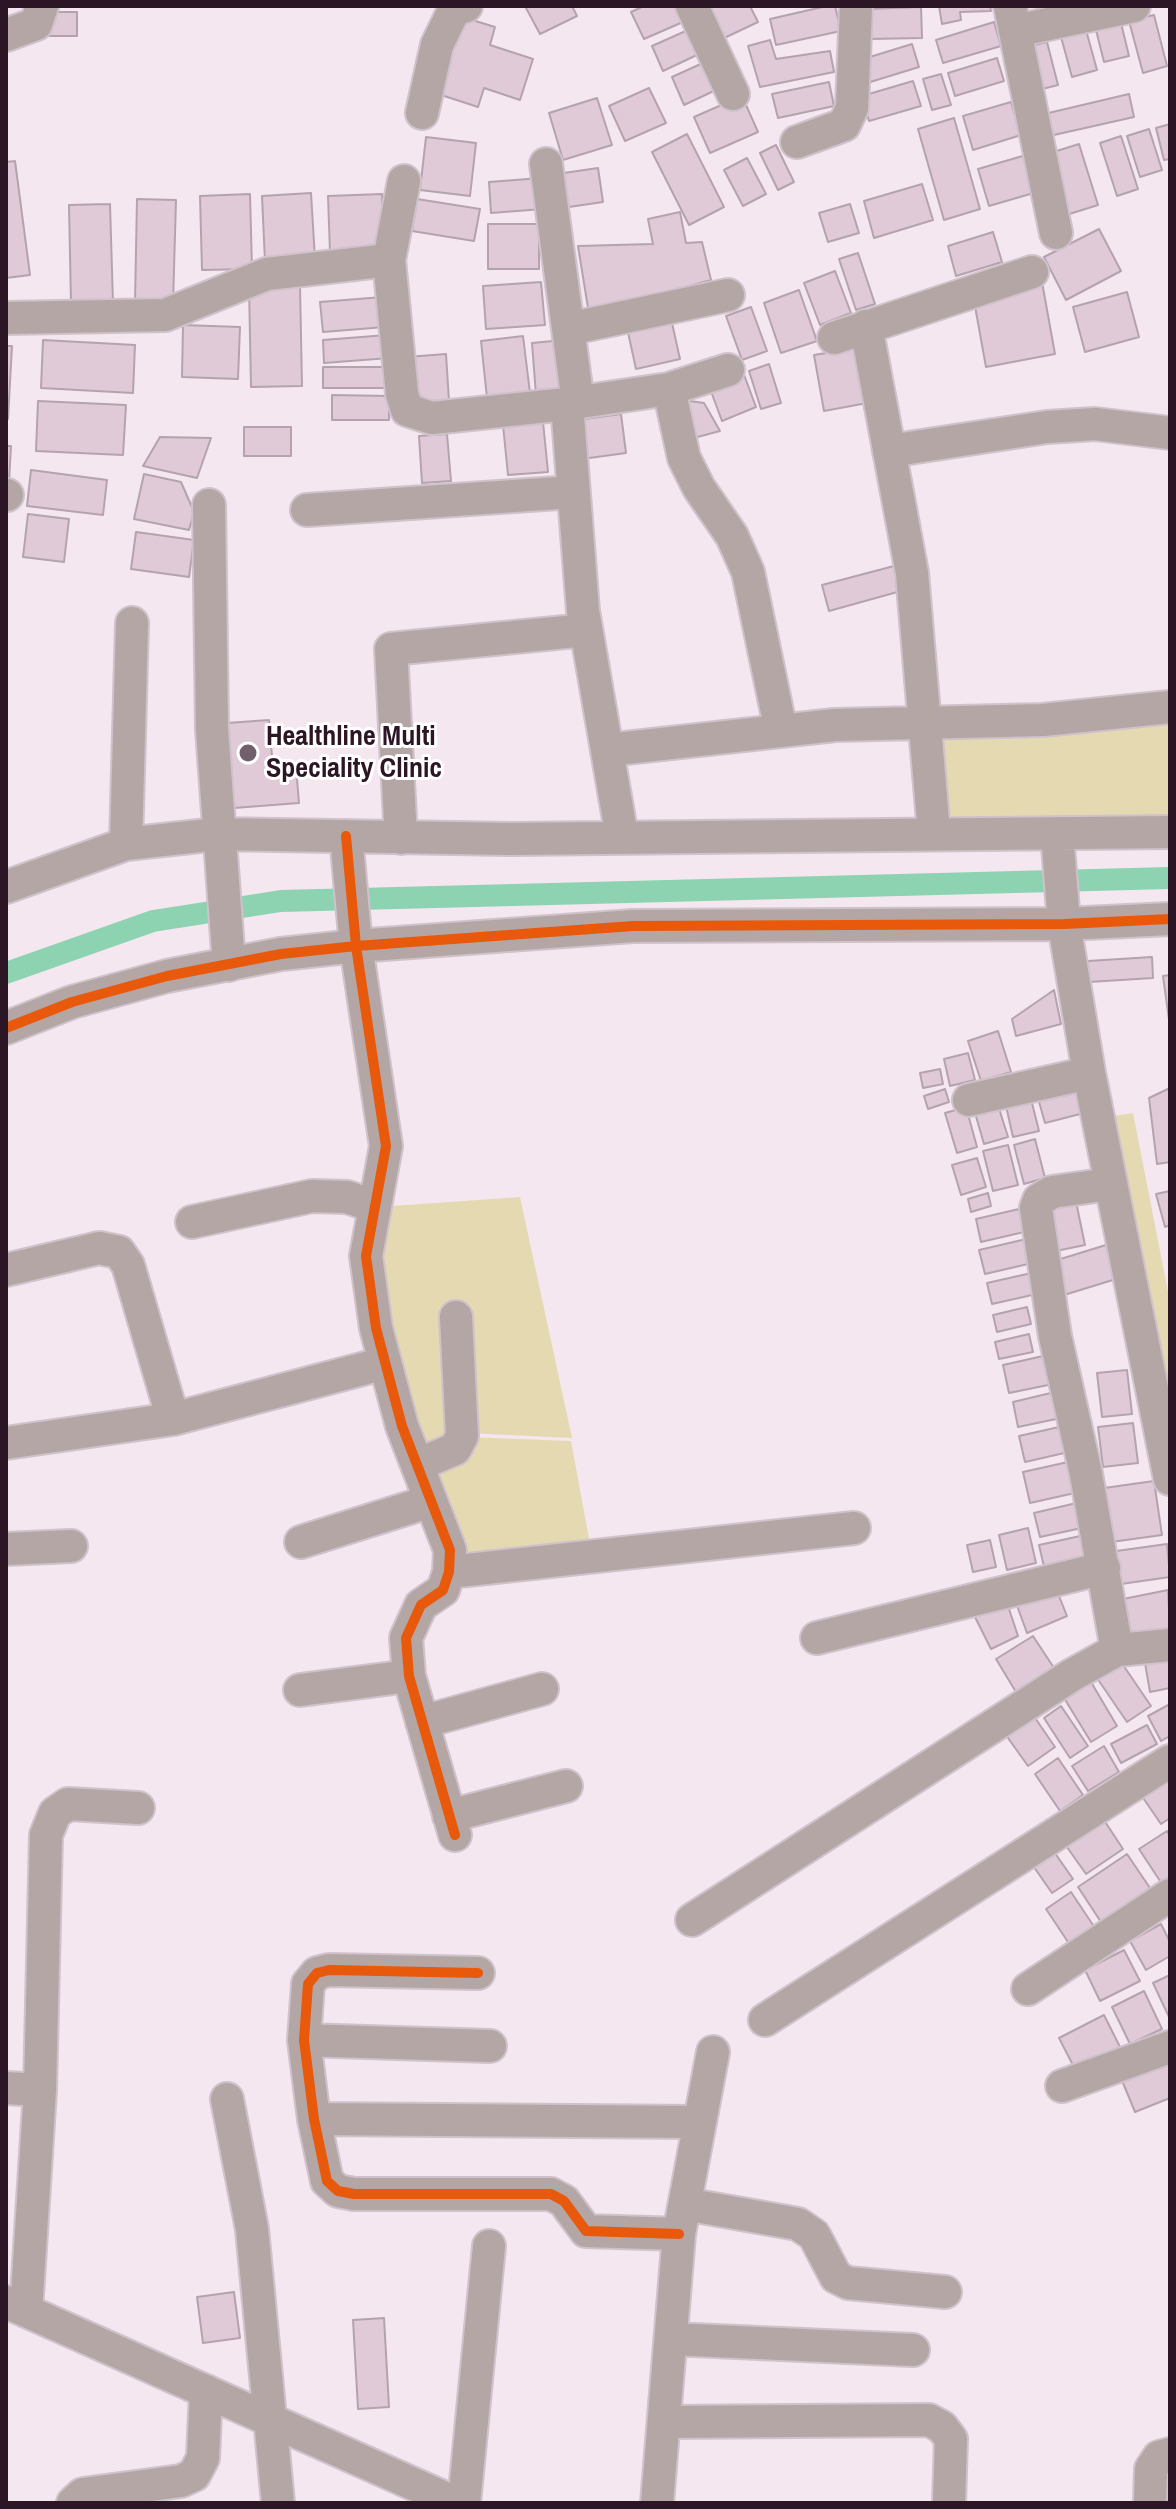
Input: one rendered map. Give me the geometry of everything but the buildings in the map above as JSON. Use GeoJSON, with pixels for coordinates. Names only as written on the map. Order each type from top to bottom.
{"type":"FeatureCollection","features":[{"type":"Feature","properties":{"kind":"street"},"geometry":{"type":"LineString","coordinates":[[6,35],[36,24],[42,6]]}},
{"type":"Feature","properties":{"kind":"street"},"geometry":{"type":"LineString","coordinates":[[422,113],[437,45],[454,10],[466,6]]}},
{"type":"Feature","properties":{"kind":"street"},"geometry":{"type":"LineString","coordinates":[[692,6],[733,94]]}},
{"type":"Feature","properties":{"kind":"street"},"geometry":{"type":"LineString","coordinates":[[797,142],[844,125],[852,108],[856,6]]}},
{"type":"Feature","properties":{"kind":"street"},"geometry":{"type":"LineString","coordinates":[[1056,233],[1012,19],[1134,6]]}},
{"type":"Feature","properties":{"kind":"street"},"geometry":{"type":"LineString","coordinates":[[546,164],[568,329],[573,492],[586,630],[622,837]]}},
{"type":"Feature","properties":{"kind":"street"},"geometry":{"type":"LineString","coordinates":[[404,181],[389,260],[402,394],[407,410],[432,418],[572,404],[669,389],[728,370]]}},
{"type":"Feature","properties":{"kind":"street"},"geometry":{"type":"LineString","coordinates":[[6,318],[165,315],[267,274],[389,260]]}},
{"type":"Feature","properties":{"kind":"street"},"geometry":{"type":"LineString","coordinates":[[834,338],[1032,272]]}},
{"type":"Feature","properties":{"kind":"street"},"geometry":{"type":"LineString","coordinates":[[568,329],[728,295]]}},
{"type":"Feature","properties":{"kind":"street"},"geometry":{"type":"LineString","coordinates":[[866,326],[912,573],[934,833]]}},
{"type":"Feature","properties":{"kind":"street"},"geometry":{"type":"LineString","coordinates":[[669,389],[684,458],[699,488],[732,536],[748,572],[781,731]]}},
{"type":"Feature","properties":{"kind":"street"},"geometry":{"type":"LineString","coordinates":[[889,451],[1047,427],[1095,424],[1170,433]]}},
{"type":"Feature","properties":{"kind":"street"},"geometry":{"type":"LineString","coordinates":[[307,510],[573,492]]}},
{"type":"Feature","properties":{"kind":"street"},"geometry":{"type":"LineString","coordinates":[[209,505],[208,587],[218,834],[229,965]]}},
{"type":"Feature","properties":{"kind":"street"},"geometry":{"type":"LineString","coordinates":[[126,844],[132,623]]}},
{"type":"Feature","properties":{"kind":"street"},"geometry":{"type":"LineString","coordinates":[[401,838],[391,649],[586,630]]}},
{"type":"Feature","properties":{"kind":"street"},"geometry":{"type":"LineString","coordinates":[[607,750],[835,725],[1043,720],[1170,707]]}},
{"type":"Feature","properties":{"kind":"street"},"geometry":{"type":"LineString","coordinates":[[6,887],[126,844],[218,834],[348,850],[401,838],[1170,832]]}},
{"type":"Feature","properties":{"kind":"street"},"geometry":{"type":"LineString","coordinates":[[1057,834],[1064,923],[1089,1073],[1170,1479]]}},
{"type":"Feature","properties":{"kind":"street"},"geometry":{"type":"LineString","coordinates":[[348,850],[354,932],[386,1146],[366,1256],[376,1328],[402,1426],[450,1550],[449,1572],[443,1590],[421,1605],[412,1619],[406,1638],[409,1676],[452,1825],[566,1786]]}},
{"type":"Feature","properties":{"kind":"street"},"geometry":{"type":"LineString","coordinates":[[6,1028],[72,1002],[354,932],[1170,919]]}},
{"type":"Feature","properties":{"kind":"street"},"geometry":{"type":"LineString","coordinates":[[969,1100],[1089,1073]]}},
{"type":"Feature","properties":{"kind":"street"},"geometry":{"type":"LineString","coordinates":[[1110,1184],[1052,1192],[1039,1200],[1036,1208],[1055,1336],[1104,1568],[1117,1650]]}},
{"type":"Feature","properties":{"kind":"street"},"geometry":{"type":"LineString","coordinates":[[192,1222],[312,1196],[347,1197],[374,1206]]}},
{"type":"Feature","properties":{"kind":"street"},"geometry":{"type":"LineString","coordinates":[[6,1270],[99,1248],[119,1252],[128,1265],[173,1419]]}},
{"type":"Feature","properties":{"kind":"street"},"geometry":{"type":"LineString","coordinates":[[417,1465],[441,1458],[455,1449],[462,1436],[456,1317]]}},
{"type":"Feature","properties":{"kind":"street"},"geometry":{"type":"LineString","coordinates":[[6,1443],[173,1419],[385,1363]]}},
{"type":"Feature","properties":{"kind":"street"},"geometry":{"type":"LineString","coordinates":[[301,1542],[431,1501]]}},
{"type":"Feature","properties":{"kind":"street"},"geometry":{"type":"LineString","coordinates":[[449,1572],[854,1528]]}},
{"type":"Feature","properties":{"kind":"street"},"geometry":{"type":"LineString","coordinates":[[6,1549],[71,1546]]}},
{"type":"Feature","properties":{"kind":"street"},"geometry":{"type":"LineString","coordinates":[[817,1638],[1104,1568]]}},
{"type":"Feature","properties":{"kind":"street"},"geometry":{"type":"LineString","coordinates":[[692,1920],[1072,1675],[1117,1650],[1170,1645]]}},
{"type":"Feature","properties":{"kind":"street"},"geometry":{"type":"LineString","coordinates":[[300,1690],[409,1676]]}},
{"type":"Feature","properties":{"kind":"street"},"geometry":{"type":"LineString","coordinates":[[422,1722],[542,1689]]}},
{"type":"Feature","properties":{"kind":"street"},"geometry":{"type":"LineString","coordinates":[[765,2020],[1170,1761]]}},
{"type":"Feature","properties":{"kind":"street"},"geometry":{"type":"LineString","coordinates":[[138,1808],[68,1804],[55,1813],[46,1835],[40,2090],[16,2307],[456,2503]]}},
{"type":"Feature","properties":{"kind":"street"},"geometry":{"type":"LineString","coordinates":[[1028,1989],[1170,1895]]}},
{"type":"Feature","properties":{"kind":"street"},"geometry":{"type":"LineString","coordinates":[[478,1973],[317,1973],[308,1984],[304,2040],[314,2119],[322,2166],[327,2181],[338,2191],[551,2194],[564,2201],[586,2231],[682,2219],[798,2224],[814,2235],[836,2277],[848,2283],[945,2292]]}},
{"type":"Feature","properties":{"kind":"street"},"geometry":{"type":"LineString","coordinates":[[304,2040],[490,2046]]}},
{"type":"Feature","properties":{"kind":"street"},"geometry":{"type":"LineString","coordinates":[[1062,2086],[1170,2047]]}},
{"type":"Feature","properties":{"kind":"street"},"geometry":{"type":"LineString","coordinates":[[657,2503],[682,2219],[713,2052]]}},
{"type":"Feature","properties":{"kind":"street"},"geometry":{"type":"LineString","coordinates":[[6,2088],[40,2090]]}},
{"type":"Feature","properties":{"kind":"street"},"geometry":{"type":"LineString","coordinates":[[227,2099],[252,2229],[263,2318],[268,2418],[278,2503]]}},
{"type":"Feature","properties":{"kind":"street"},"geometry":{"type":"LineString","coordinates":[[314,2119],[700,2122]]}},
{"type":"Feature","properties":{"kind":"street"},"geometry":{"type":"LineString","coordinates":[[464,2503],[489,2246]]}},
{"type":"Feature","properties":{"kind":"street"},"geometry":{"type":"LineString","coordinates":[[671,2339],[913,2350]]}},
{"type":"Feature","properties":{"kind":"street"},"geometry":{"type":"LineString","coordinates":[[73,2503],[83,2494],[181,2481],[194,2475],[203,2458],[206,2391]]}},
{"type":"Feature","properties":{"kind":"street"},"geometry":{"type":"LineString","coordinates":[[664,2422],[929,2420],[942,2427],[951,2439],[949,2503]]}},
{"type":"Feature","properties":{"kind":"street"},"geometry":{"type":"LineString","coordinates":[[1150,2503],[1151,2469],[1159,2457],[1170,2454]]}},
{"type":"Feature","properties":{"kind":"shaded area"},"geometry":{"type":"Polygon","coordinates":[[[1170,695],[1170,821],[936,824],[926,722],[1170,695]]]}},
{"type":"Feature","properties":{"kind":"shaded area"},"geometry":{"type":"Polygon","coordinates":[[[1133,1113],[1170,1302],[1170,1376],[1156,1380],[1107,1117],[1133,1113]]]}},
{"type":"Feature","properties":{"kind":"shaded area"},"geometry":{"type":"Polygon","coordinates":[[[520,1197],[572,1438],[466,1433],[419,1460],[388,1362],[378,1207],[520,1197]]]}},
{"type":"Feature","properties":{"kind":"shaded area"},"geometry":{"type":"Polygon","coordinates":[[[466,1437],[571,1441],[592,1555],[451,1570],[420,1465],[466,1437]]]}},
{"type":"Feature","properties":{"kind":"waterway"},"geometry":{"type":"LineString","coordinates":[[6,973],[153,921],[281,901],[1170,878]]}},
{"type":"Feature","properties":{"kind":"cycle path"},"geometry":{"type":"LineString","coordinates":[[346,836],[356,946],[386,1146],[366,1256],[376,1328],[402,1426],[450,1550],[449,1572],[443,1590],[421,1605],[406,1638],[409,1676],[455,1835]]}},
{"type":"Feature","properties":{"kind":"cycle path"},"geometry":{"type":"LineString","coordinates":[[6,1028],[72,1002],[167,976],[281,954],[356,946],[633,926],[1064,924],[1170,919]]}},
{"type":"Feature","properties":{"kind":"cycle path"},"geometry":{"type":"LineString","coordinates":[[478,1973],[329,1970],[317,1973],[308,1984],[304,2040],[314,2119],[327,2181],[338,2191],[354,2194],[551,2194],[564,2201],[586,2231],[679,2234]]}},
{"type":"Feature","properties":{"kind":"place","name":"Healthline Multi Speciality Clinic"},"geometry":{"type":"Point","coordinates":[248,753]}}]}
